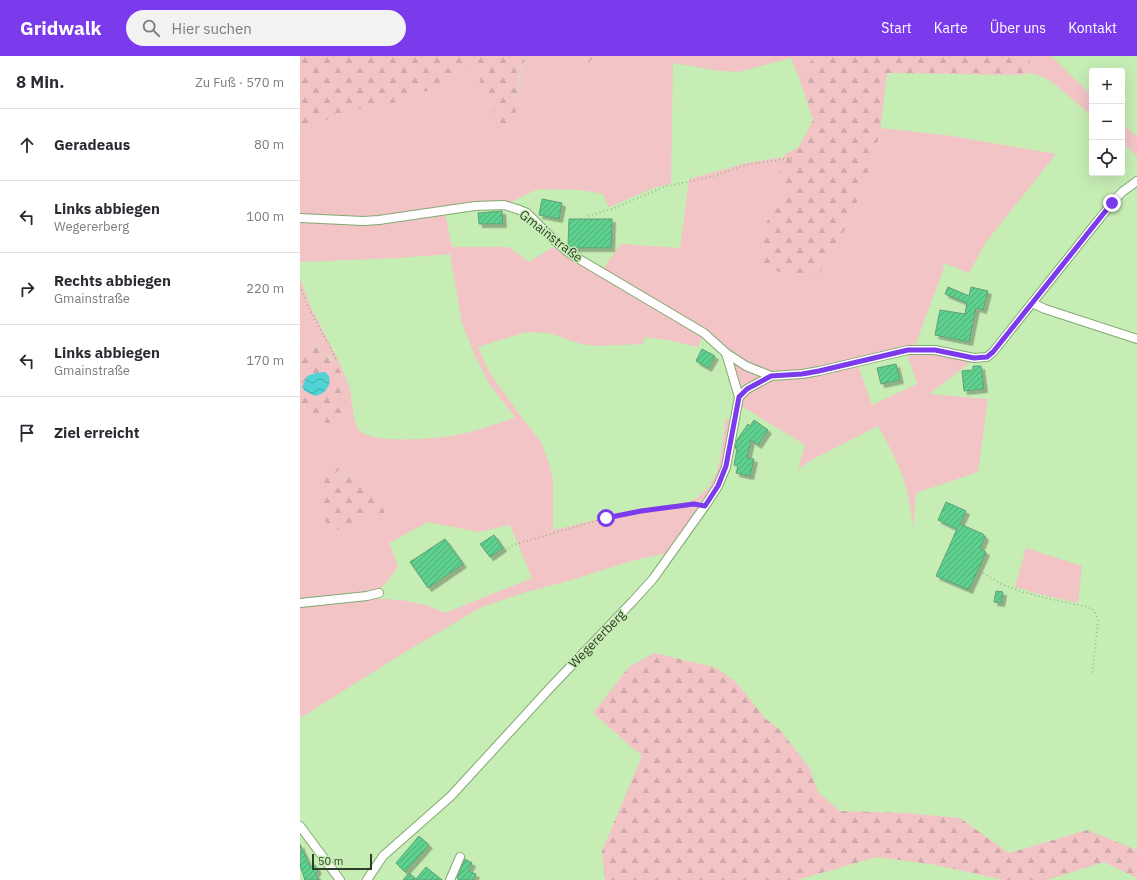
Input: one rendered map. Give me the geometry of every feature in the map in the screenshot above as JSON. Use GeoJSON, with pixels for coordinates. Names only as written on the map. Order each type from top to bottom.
{"type":"FeatureCollection","features":[{"type":"Feature","properties":{"kind":"street","name":"Gmainstraße"},"geometry":{"type":"LineString","coordinates":[[739,397],[747,389],[771,376],[802,374],[819,371],[908,350],[928,349],[974,358],[987,357],[993,352],[1112,203],[1122,192],[1137,180]]}},
{"type":"Feature","properties":{"kind":"street","name":"Gmainstraße"},"geometry":{"type":"LineString","coordinates":[[300,218],[368,221],[475,206],[504,205],[517,208],[531,217],[554,240],[569,252],[704,333],[726,353],[746,366],[771,376]]}},
{"type":"Feature","properties":{"kind":"street"},"geometry":{"type":"LineString","coordinates":[[1032,303],[1045,309],[1137,339]]}},
{"type":"Feature","properties":{"kind":"street","name":"Wegererberg"},"geometry":{"type":"LineString","coordinates":[[367,880],[383,856],[451,796],[653,579],[705,506],[718,486],[726,466],[739,397],[726,353]]}},
{"type":"Feature","properties":{"kind":"street"},"geometry":{"type":"LineString","coordinates":[[300,603],[367,596],[378,593]]}},
{"type":"Feature","properties":{"kind":"street"},"geometry":{"type":"LineString","coordinates":[[302,831],[340,880]]}},
{"type":"Feature","properties":{"kind":"street"},"geometry":{"type":"LineString","coordinates":[[450,880],[460,857]]}},
{"type":"Feature","properties":{"kind":"path"},"geometry":{"type":"LineString","coordinates":[[588,216],[612,209],[664,187],[714,176],[745,166],[792,158]]}},
{"type":"Feature","properties":{"kind":"path"},"geometry":{"type":"LineString","coordinates":[[300,286],[307,304],[337,361]]}},
{"type":"Feature","properties":{"kind":"path"},"geometry":{"type":"LineString","coordinates":[[494,561],[513,545],[606,518],[641,511],[694,504],[705,506]]}},
{"type":"Feature","properties":{"kind":"path"},"geometry":{"type":"LineString","coordinates":[[980,571],[1001,584],[1023,592],[1088,607],[1094,610],[1098,621],[1092,675]]}},
{"type":"Feature","properties":{"kind":"green space"},"geometry":{"type":"Polygon","coordinates":[[[300,56],[524,56],[524,64],[519,77],[515,115],[511,126],[505,126],[499,122],[473,67],[457,72],[429,90],[391,104],[351,111],[300,129],[300,56]]]}},
{"type":"Feature","properties":{"kind":"green space"},"geometry":{"type":"Polygon","coordinates":[[[524,56],[572,56],[573,59],[589,63],[594,56],[814,56],[799,78],[791,58],[738,72],[720,71],[673,63],[671,184],[656,187],[609,207],[603,194],[581,190],[538,189],[509,203],[374,217],[300,215],[300,129],[351,111],[391,104],[429,90],[457,72],[473,66],[499,122],[505,126],[511,126],[516,108],[520,75],[525,61],[524,56]]]}},
{"type":"Feature","properties":{"kind":"green space"},"geometry":{"type":"Polygon","coordinates":[[[572,56],[594,56],[589,63],[583,65],[577,64],[572,56]]]}},
{"type":"Feature","properties":{"kind":"green space"},"geometry":{"type":"Polygon","coordinates":[[[814,56],[1029,56],[1030,58],[1029,73],[1020,75],[887,73],[880,132],[871,166],[847,226],[816,279],[772,270],[760,260],[758,246],[762,231],[781,194],[779,174],[785,154],[799,147],[813,120],[799,78],[814,56]]]}},
{"type":"Feature","properties":{"kind":"green space"},"geometry":{"type":"Polygon","coordinates":[[[1029,56],[1051,56],[1089,93],[1089,113],[1044,77],[1029,73],[1029,56]]]}},
{"type":"Feature","properties":{"kind":"green space"},"geometry":{"type":"Polygon","coordinates":[[[1125,126],[1137,137],[1137,156],[1125,145],[1125,126]]]}},
{"type":"Feature","properties":{"kind":"green space"},"geometry":{"type":"Polygon","coordinates":[[[881,128],[952,136],[1056,154],[986,242],[969,273],[944,263],[943,270],[915,346],[802,371],[782,373],[769,371],[747,362],[696,325],[603,269],[621,244],[680,248],[689,179],[746,163],[784,157],[779,174],[781,194],[762,231],[758,246],[772,270],[816,279],[847,226],[871,166],[881,128]]]}},
{"type":"Feature","properties":{"kind":"green space"},"geometry":{"type":"Polygon","coordinates":[[[445,212],[452,247],[508,247],[529,262],[555,246],[703,336],[698,347],[645,337],[643,344],[599,346],[581,344],[549,333],[526,332],[478,347],[488,370],[541,442],[549,463],[553,480],[553,530],[638,510],[684,504],[696,499],[709,487],[717,471],[726,418],[732,420],[718,479],[706,497],[699,501],[699,507],[665,557],[663,554],[631,561],[565,582],[526,592],[482,607],[410,649],[300,718],[300,605],[337,601],[392,599],[428,606],[445,613],[532,578],[510,525],[479,532],[428,522],[389,543],[398,566],[391,577],[379,590],[375,592],[300,601],[300,402],[314,419],[325,422],[330,427],[346,417],[347,385],[336,363],[319,346],[310,346],[300,342],[300,278],[311,307],[336,356],[349,386],[355,422],[359,430],[367,435],[379,438],[411,439],[443,437],[466,433],[515,417],[490,385],[474,354],[462,323],[450,254],[398,258],[300,262],[300,220],[445,212]],[[338,470],[325,482],[321,488],[323,516],[330,526],[335,530],[353,528],[372,516],[381,516],[384,509],[377,502],[366,483],[352,475],[334,475],[338,470]]]}},
{"type":"Feature","properties":{"kind":"green space"},"geometry":{"type":"Polygon","coordinates":[[[300,342],[310,346],[322,347],[329,358],[336,363],[347,385],[346,417],[342,425],[334,428],[330,427],[325,422],[314,419],[300,402],[300,342]]]}},
{"type":"Feature","properties":{"kind":"green space"},"geometry":{"type":"Polygon","coordinates":[[[926,351],[972,361],[929,394],[988,399],[978,472],[916,493],[913,529],[910,504],[901,471],[878,426],[813,459],[798,469],[805,445],[740,405],[749,391],[770,380],[858,365],[872,405],[917,384],[907,353],[926,351]]]}},
{"type":"Feature","properties":{"kind":"green space"},"geometry":{"type":"Polygon","coordinates":[[[734,362],[761,376],[744,387],[738,384],[734,362]]]}},
{"type":"Feature","properties":{"kind":"green space"},"geometry":{"type":"Polygon","coordinates":[[[336,460],[341,461],[341,465],[335,475],[357,477],[365,483],[384,509],[384,513],[381,516],[372,516],[362,525],[353,529],[340,530],[329,526],[317,504],[321,488],[336,460]]]}},
{"type":"Feature","properties":{"kind":"green space"},"geometry":{"type":"Polygon","coordinates":[[[1026,548],[1082,566],[1078,603],[1015,587],[1026,548]]]}},
{"type":"Feature","properties":{"kind":"green space"},"geometry":{"type":"Polygon","coordinates":[[[654,653],[714,667],[735,681],[765,718],[780,730],[809,767],[818,792],[840,811],[905,813],[960,818],[1009,853],[1087,830],[1137,850],[1137,878],[1104,862],[1047,880],[1003,880],[936,865],[877,857],[797,880],[605,880],[602,851],[642,756],[593,713],[629,667],[654,653]]]}},
{"type":"Feature","properties":{"kind":"water"},"geometry":{"type":"Polygon","coordinates":[[[325,372],[329,376],[329,383],[325,391],[315,396],[305,391],[302,387],[307,376],[325,372]]]}},
{"type":"Feature","properties":{"kind":"building"},"geometry":{"type":"Polygon","coordinates":[[[542,199],[562,203],[559,219],[539,215],[542,199]]]}},
{"type":"Feature","properties":{"kind":"building"},"geometry":{"type":"Polygon","coordinates":[[[502,211],[503,224],[479,224],[478,213],[502,211]]]}},
{"type":"Feature","properties":{"kind":"building"},"geometry":{"type":"Polygon","coordinates":[[[569,219],[612,219],[611,248],[572,248],[568,245],[569,219]]]}},
{"type":"Feature","properties":{"kind":"building"},"geometry":{"type":"Polygon","coordinates":[[[948,287],[969,296],[971,287],[988,291],[983,310],[976,308],[969,342],[935,335],[940,310],[965,314],[967,303],[945,294],[948,287]]]}},
{"type":"Feature","properties":{"kind":"building"},"geometry":{"type":"Polygon","coordinates":[[[702,349],[715,356],[708,368],[696,361],[702,349]]]}},
{"type":"Feature","properties":{"kind":"building"},"geometry":{"type":"Polygon","coordinates":[[[896,364],[900,380],[881,384],[877,368],[896,364]]]}},
{"type":"Feature","properties":{"kind":"building"},"geometry":{"type":"Polygon","coordinates":[[[973,366],[981,366],[984,389],[964,391],[962,371],[973,370],[973,366]]]}},
{"type":"Feature","properties":{"kind":"building"},"geometry":{"type":"Polygon","coordinates":[[[754,420],[768,430],[758,445],[751,440],[747,458],[754,459],[750,476],[736,473],[738,466],[734,465],[737,449],[735,448],[737,440],[748,424],[750,426],[754,420]]]}},
{"type":"Feature","properties":{"kind":"building"},"geometry":{"type":"Polygon","coordinates":[[[946,502],[966,511],[960,524],[983,534],[985,537],[980,549],[986,552],[969,590],[936,576],[957,529],[938,520],[946,502]]]}},
{"type":"Feature","properties":{"kind":"building"},"geometry":{"type":"Polygon","coordinates":[[[494,535],[503,548],[490,557],[480,544],[494,535]]]}},
{"type":"Feature","properties":{"kind":"building"},"geometry":{"type":"Polygon","coordinates":[[[445,539],[463,564],[428,588],[410,562],[445,539]]]}},
{"type":"Feature","properties":{"kind":"building"},"geometry":{"type":"Polygon","coordinates":[[[996,591],[1003,592],[1001,603],[994,602],[996,591]]]}},
{"type":"Feature","properties":{"kind":"building"},"geometry":{"type":"Polygon","coordinates":[[[419,836],[429,845],[405,872],[396,863],[419,836]]]}},
{"type":"Feature","properties":{"kind":"building"},"geometry":{"type":"Polygon","coordinates":[[[300,844],[310,867],[315,865],[318,871],[315,873],[319,880],[305,880],[300,866],[300,844]]]}},
{"type":"Feature","properties":{"kind":"building"},"geometry":{"type":"Polygon","coordinates":[[[465,859],[472,863],[468,871],[476,874],[473,880],[459,880],[457,878],[465,859]]]}},
{"type":"Feature","properties":{"kind":"building"},"geometry":{"type":"Polygon","coordinates":[[[426,867],[442,880],[403,880],[409,873],[416,879],[426,867]]]}},
{"type":"Feature","properties":{"kind":"route"},"geometry":{"type":"LineString","coordinates":[[606,518],[641,511],[694,504],[705,506],[718,486],[726,466],[739,397],[747,389],[771,376],[802,374],[819,371],[908,350],[928,349],[974,358],[987,357],[993,352],[1112,203]]}}]}
